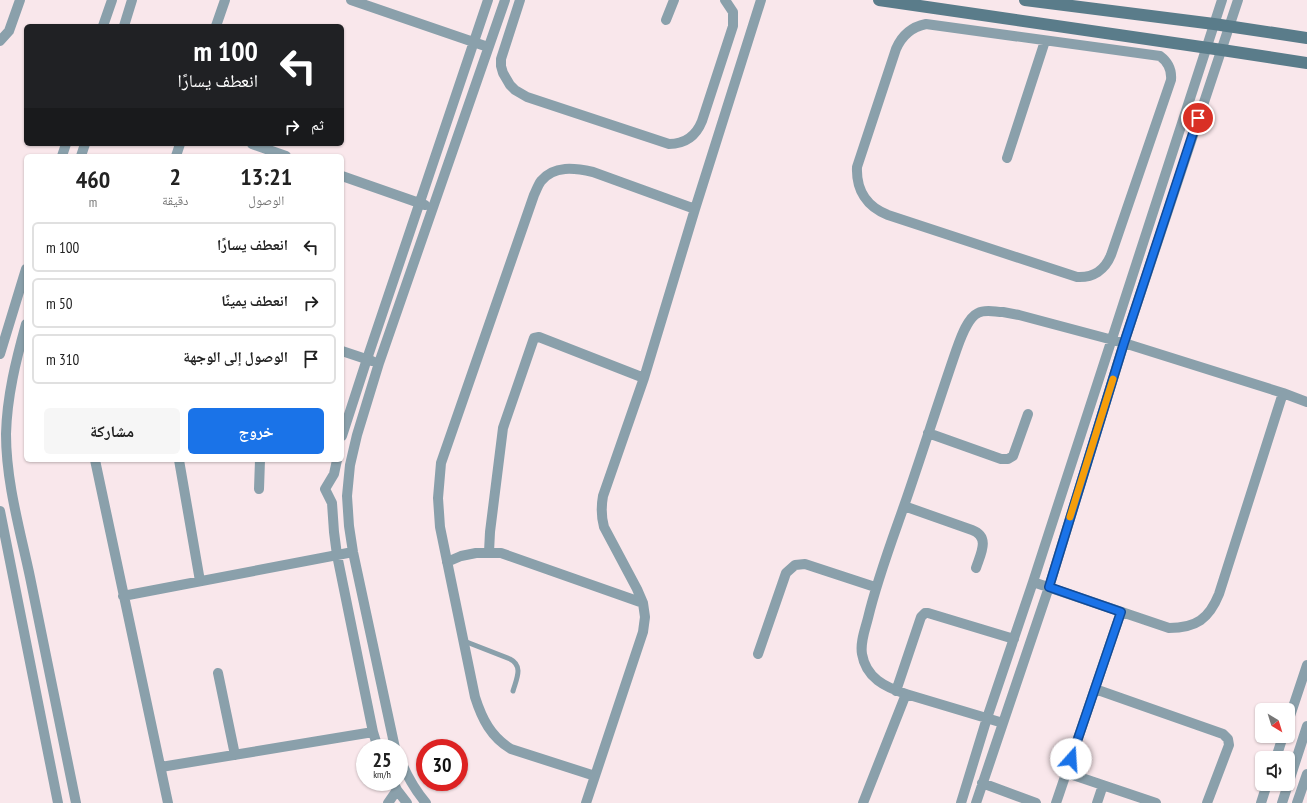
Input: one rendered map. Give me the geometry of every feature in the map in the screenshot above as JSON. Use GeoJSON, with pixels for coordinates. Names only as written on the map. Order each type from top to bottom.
{"type":"FeatureCollection","features":[{"type":"Feature","properties":{"kind":"street"},"geometry":{"type":"LineString","coordinates":[[0,41],[9,31],[20,0]]}},
{"type":"Feature","properties":{"kind":"street"},"geometry":{"type":"LineString","coordinates":[[104,24],[112,0]]}},
{"type":"Feature","properties":{"kind":"street"},"geometry":{"type":"LineString","coordinates":[[125,24],[132,0]]}},
{"type":"Feature","properties":{"kind":"street"},"geometry":{"type":"LineString","coordinates":[[217,24],[225,0]]}},
{"type":"Feature","properties":{"kind":"street"},"geometry":{"type":"LineString","coordinates":[[351,0],[488,46]]}},
{"type":"Feature","properties":{"kind":"street"},"geometry":{"type":"LineString","coordinates":[[344,430],[488,0]]}},
{"type":"Feature","properties":{"kind":"street"},"geometry":{"type":"LineString","coordinates":[[394,739],[353,552],[349,526],[348,496],[350,465],[379,363],[504,0]]}},
{"type":"Feature","properties":{"kind":"street"},"geometry":{"type":"LineString","coordinates":[[520,0],[501,59],[503,73],[510,86],[527,97],[668,144],[681,143],[687,140],[696,132],[702,121],[734,26],[733,12],[725,0]]}},
{"type":"Feature","properties":{"kind":"street"},"geometry":{"type":"LineString","coordinates":[[666,20],[674,0]]}},
{"type":"Feature","properties":{"kind":"street"},"geometry":{"type":"LineString","coordinates":[[586,803],[643,632],[645,617],[643,603],[604,527],[601,517],[603,496],[644,378],[695,209],[761,0]]}},
{"type":"Feature","properties":{"kind":"street"},"geometry":{"type":"LineString","coordinates":[[879,0],[1307,63]]}},
{"type":"Feature","properties":{"kind":"street"},"geometry":{"type":"LineString","coordinates":[[1025,0],[1229,26],[1307,38]]}},
{"type":"Feature","properties":{"kind":"street"},"geometry":{"type":"LineString","coordinates":[[961,803],[987,718],[1033,582],[1222,0]]}},
{"type":"Feature","properties":{"kind":"street"},"geometry":{"type":"LineString","coordinates":[[976,803],[1049,587],[1124,343],[1238,0]]}},
{"type":"Feature","properties":{"kind":"street"},"geometry":{"type":"LineString","coordinates":[[1046,25],[1042,36],[1046,41],[1160,56],[1167,62],[1170,70],[1171,80],[1106,265],[1097,273],[1084,278],[1077,278],[881,213],[870,205],[860,188],[857,167],[896,48],[906,32],[912,28],[926,24],[1046,41]]}},
{"type":"Feature","properties":{"kind":"street"},"geometry":{"type":"LineString","coordinates":[[1007,158],[1046,41]]}},
{"type":"Feature","properties":{"kind":"street"},"geometry":{"type":"LineString","coordinates":[[1190,99],[1203,104]]}},
{"type":"Feature","properties":{"kind":"street"},"geometry":{"type":"LineString","coordinates":[[258,146],[280,154]]}},
{"type":"Feature","properties":{"kind":"street"},"geometry":{"type":"LineString","coordinates":[[594,776],[511,749],[502,744],[490,731],[481,716],[475,697],[440,527],[438,498],[442,464],[531,203],[541,181],[550,173],[564,168],[578,168],[695,209]]}},
{"type":"Feature","properties":{"kind":"street"},"geometry":{"type":"LineString","coordinates":[[344,177],[433,207]]}},
{"type":"Feature","properties":{"kind":"street"},"geometry":{"type":"LineString","coordinates":[[0,354],[24,276]]}},
{"type":"Feature","properties":{"kind":"street"},"geometry":{"type":"LineString","coordinates":[[1003,723],[901,693],[880,683],[871,675],[864,665],[861,653],[862,640],[875,587],[962,335],[973,316],[978,312],[987,311],[1019,315],[1111,339],[1283,393],[1307,402]]}},
{"type":"Feature","properties":{"kind":"street"},"geometry":{"type":"LineString","coordinates":[[24,331],[14,366],[10,389],[6,434],[8,457],[18,521],[76,803]]}},
{"type":"Feature","properties":{"kind":"street"},"geometry":{"type":"LineString","coordinates":[[489,552],[490,532],[503,428],[534,338],[539,338],[644,378]]}},
{"type":"Feature","properties":{"kind":"street"},"geometry":{"type":"LineString","coordinates":[[344,352],[379,363]]}},
{"type":"Feature","properties":{"kind":"street"},"geometry":{"type":"LineString","coordinates":[[1033,582],[1169,628],[1182,628],[1195,624],[1205,617],[1214,606],[1283,393]]}},
{"type":"Feature","properties":{"kind":"street"},"geometry":{"type":"LineString","coordinates":[[928,433],[1001,459],[1008,459],[1013,456],[1028,414]]}},
{"type":"Feature","properties":{"kind":"street"},"geometry":{"type":"LineString","coordinates":[[95,462],[168,803]]}},
{"type":"Feature","properties":{"kind":"street"},"geometry":{"type":"LineString","coordinates":[[179,462],[200,581]]}},
{"type":"Feature","properties":{"kind":"street"},"geometry":{"type":"LineString","coordinates":[[259,489],[260,462]]}},
{"type":"Feature","properties":{"kind":"street"},"geometry":{"type":"LineString","coordinates":[[336,462],[334,474],[325,489],[332,503],[337,555],[375,739]]}},
{"type":"Feature","properties":{"kind":"street"},"geometry":{"type":"LineString","coordinates":[[904,506],[980,534],[984,546],[976,568]]}},
{"type":"Feature","properties":{"kind":"street"},"geometry":{"type":"LineString","coordinates":[[0,511],[58,803]]}},
{"type":"Feature","properties":{"kind":"street"},"geometry":{"type":"LineString","coordinates":[[123,596],[353,552]]}},
{"type":"Feature","properties":{"kind":"street"},"geometry":{"type":"LineString","coordinates":[[447,562],[461,556],[476,553],[489,552],[511,556],[643,603]]}},
{"type":"Feature","properties":{"kind":"street"},"geometry":{"type":"LineString","coordinates":[[758,654],[786,573],[795,565],[805,564],[875,587]]}},
{"type":"Feature","properties":{"kind":"street"},"geometry":{"type":"LineString","coordinates":[[1056,803],[1121,612]]}},
{"type":"Feature","properties":{"kind":"street"},"geometry":{"type":"LineString","coordinates":[[863,803],[901,693],[921,617],[925,613],[928,613],[1014,638]]}},
{"type":"Feature","properties":{"kind":"street"},"geometry":{"type":"LineString","coordinates":[[1294,703],[1307,665]]}},
{"type":"Feature","properties":{"kind":"street"},"geometry":{"type":"LineString","coordinates":[[218,673],[235,755]]}},
{"type":"Feature","properties":{"kind":"street"},"geometry":{"type":"LineString","coordinates":[[1095,690],[1223,734],[1228,739],[1229,745],[1207,803]]}},
{"type":"Feature","properties":{"kind":"street"},"geometry":{"type":"LineString","coordinates":[[1282,803],[1307,726]]}},
{"type":"Feature","properties":{"kind":"street"},"geometry":{"type":"LineString","coordinates":[[161,767],[373,732]]}},
{"type":"Feature","properties":{"kind":"street"},"geometry":{"type":"LineString","coordinates":[[1066,773],[1156,803]]}},
{"type":"Feature","properties":{"kind":"street"},"geometry":{"type":"LineString","coordinates":[[1297,803],[1307,774]]}},
{"type":"Feature","properties":{"kind":"street"},"geometry":{"type":"LineString","coordinates":[[408,778],[426,803]]}},
{"type":"Feature","properties":{"kind":"street"},"geometry":{"type":"LineString","coordinates":[[982,783],[1036,803]]}},
{"type":"Feature","properties":{"kind":"street"},"geometry":{"type":"LineString","coordinates":[[388,803],[393,791]]}},
{"type":"Feature","properties":{"kind":"street"},"geometry":{"type":"LineString","coordinates":[[399,791],[407,803]]}},
{"type":"Feature","properties":{"kind":"street"},"geometry":{"type":"LineString","coordinates":[[1097,803],[1101,791]]}},
{"type":"Feature","properties":{"kind":"street"},"geometry":{"type":"LineString","coordinates":[[1261,803],[1265,791]]}},
{"type":"Feature","properties":{"kind":"lane"},"geometry":{"type":"LineString","coordinates":[[463,640],[516,663],[518,670],[513,691]]}},
{"type":"Feature","properties":{"kind":"slow traffic"},"geometry":{"type":"LineString","coordinates":[[1070,517],[1113,379]]}},
{"type":"Feature","properties":{"kind":"route"},"geometry":{"type":"LineString","coordinates":[[1071,759],[1121,612],[1049,587],[1124,343],[1198,118]]}}]}
